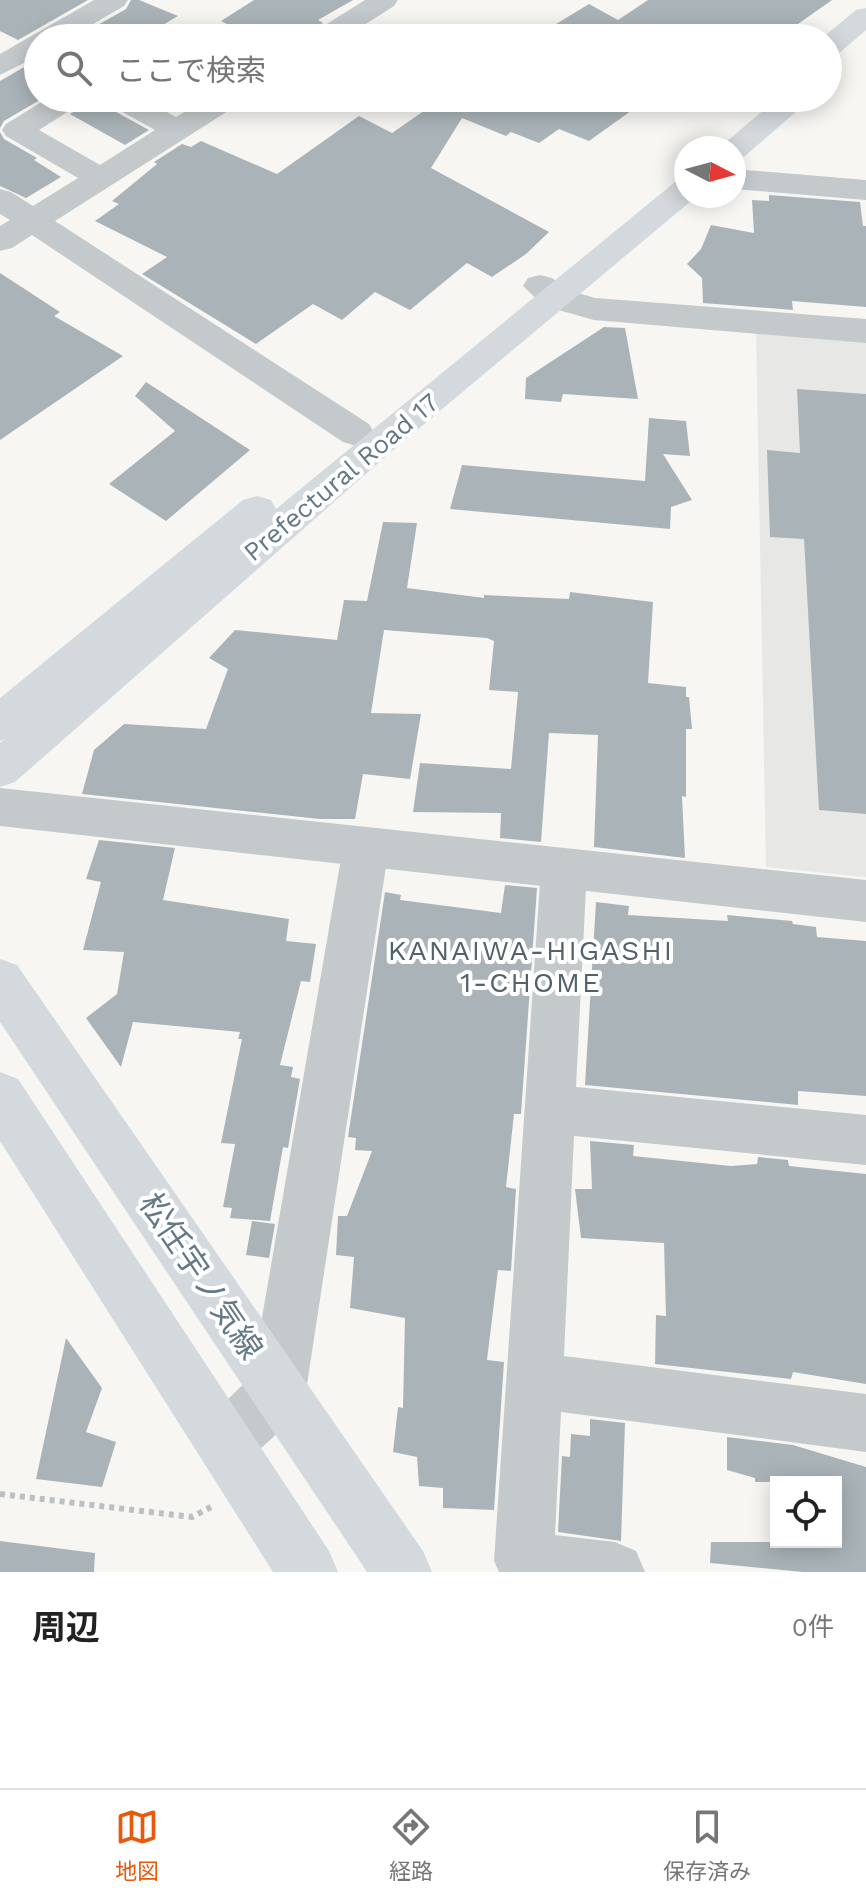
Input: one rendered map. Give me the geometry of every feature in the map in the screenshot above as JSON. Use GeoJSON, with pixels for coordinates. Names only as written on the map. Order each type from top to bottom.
{"type":"FeatureCollection","features":[{"type":"Feature","properties":{"kind":"main road"},"geometry":{"type":"LineString","coordinates":[[842,36],[866,16]]}},
{"type":"Feature","properties":{"kind":"main road"},"geometry":{"type":"LineString","coordinates":[[842,62],[866,42]]}},
{"type":"Feature","properties":{"kind":"main road"},"geometry":{"type":"LineString","coordinates":[[722,136],[751,112]]}},
{"type":"Feature","properties":{"kind":"main road"},"geometry":{"type":"LineString","coordinates":[[746,139],[780,112]]}},
{"type":"Feature","properties":{"kind":"main road","name":"Prefectural Road 17"},"geometry":{"type":"LineString","coordinates":[[0,769],[379,442],[674,177]]}},
{"type":"Feature","properties":{"kind":"main road","name":"Prefectural Road 17"},"geometry":{"type":"LineString","coordinates":[[0,723],[196,558],[356,433],[674,198]]}},
{"type":"Feature","properties":{"kind":"main road","name":"松任宇ノ気線"},"geometry":{"type":"LineString","coordinates":[[0,981],[402,1572]]}},
{"type":"Feature","properties":{"kind":"main road"},"geometry":{"type":"LineString","coordinates":[[0,1096],[308,1572]]}},
{"type":"Feature","properties":{"kind":"street"},"geometry":{"type":"LineString","coordinates":[[72,24],[114,0]]}},
{"type":"Feature","properties":{"kind":"street"},"geometry":{"type":"LineString","coordinates":[[332,0],[373,7]]}},
{"type":"Feature","properties":{"kind":"street"},"geometry":{"type":"LineString","coordinates":[[346,24],[373,7]]}},
{"type":"Feature","properties":{"kind":"street"},"geometry":{"type":"LineString","coordinates":[[0,66],[24,52]]}},
{"type":"Feature","properties":{"kind":"street"},"geometry":{"type":"LineString","coordinates":[[46,112],[17,130],[100,178]]}},
{"type":"Feature","properties":{"kind":"street"},"geometry":{"type":"LineString","coordinates":[[144,112],[177,130]]}},
{"type":"Feature","properties":{"kind":"street"},"geometry":{"type":"LineString","coordinates":[[0,241],[206,112]]}},
{"type":"Feature","properties":{"kind":"street"},"geometry":{"type":"LineString","coordinates":[[746,180],[866,190]]}},
{"type":"Feature","properties":{"kind":"street"},"geometry":{"type":"LineString","coordinates":[[0,199],[356,433]]}},
{"type":"Feature","properties":{"kind":"street"},"geometry":{"type":"LineString","coordinates":[[548,292],[594,309],[866,331]]}},
{"type":"Feature","properties":{"kind":"street"},"geometry":{"type":"LineString","coordinates":[[0,807],[866,901]]}},
{"type":"Feature","properties":{"kind":"street"},"geometry":{"type":"LineString","coordinates":[[238,1464],[278,1391],[366,847]]}},
{"type":"Feature","properties":{"kind":"street"},"geometry":{"type":"LineString","coordinates":[[564,868],[524,1561],[615,1572]]}},
{"type":"Feature","properties":{"kind":"street"},"geometry":{"type":"LineString","coordinates":[[550,1109],[866,1140]]}},
{"type":"Feature","properties":{"kind":"street"},"geometry":{"type":"LineString","coordinates":[[534,1380],[866,1423]]}},
{"type":"Feature","properties":{"kind":"path"},"geometry":{"type":"LineString","coordinates":[[0,1494],[192,1517],[238,1464]]}},
{"type":"Feature","properties":{"kind":"shaded area"},"geometry":{"type":"Polygon","coordinates":[[[756,332],[866,340],[866,877],[766,867],[756,332]]]}},
{"type":"Feature","properties":{"kind":"building"},"geometry":{"type":"Polygon","coordinates":[[[0,0],[88,0],[46,24],[24,24],[24,37],[18,40],[0,31],[0,0]]]}},
{"type":"Feature","properties":{"kind":"building"},"geometry":{"type":"Polygon","coordinates":[[[131,0],[139,0],[178,16],[165,24],[100,24],[126,9],[131,0]]]}},
{"type":"Feature","properties":{"kind":"building"},"geometry":{"type":"Polygon","coordinates":[[[254,0],[353,0],[318,20],[321,24],[227,24],[221,21],[254,0]]]}},
{"type":"Feature","properties":{"kind":"building"},"geometry":{"type":"Polygon","coordinates":[[[648,0],[832,0],[798,24],[556,24],[589,4],[618,20],[648,0]]]}},
{"type":"Feature","properties":{"kind":"building"},"geometry":{"type":"Polygon","coordinates":[[[24,67],[24,109],[4,121],[0,128],[0,81],[24,67]]]}},
{"type":"Feature","properties":{"kind":"building"},"geometry":{"type":"Polygon","coordinates":[[[116,112],[149,130],[125,145],[70,114],[116,112]]]}},
{"type":"Feature","properties":{"kind":"building"},"geometry":{"type":"Polygon","coordinates":[[[422,112],[629,112],[589,141],[559,129],[539,143],[511,132],[506,136],[462,118],[431,168],[549,232],[526,254],[492,277],[467,263],[410,310],[375,292],[342,320],[313,304],[256,344],[142,274],[167,257],[95,221],[119,204],[112,201],[157,164],[154,162],[182,144],[191,147],[201,141],[277,174],[359,116],[392,133],[422,112]]]}},
{"type":"Feature","properties":{"kind":"building"},"geometry":{"type":"Polygon","coordinates":[[[0,132],[4,139],[37,158],[34,160],[61,177],[26,198],[0,186],[0,132]]]}},
{"type":"Feature","properties":{"kind":"building"},"geometry":{"type":"Polygon","coordinates":[[[769,195],[860,202],[863,226],[866,226],[866,307],[792,301],[793,310],[703,303],[702,278],[687,264],[701,249],[711,225],[754,233],[752,200],[769,201],[769,195]]]}},
{"type":"Feature","properties":{"kind":"building"},"geometry":{"type":"Polygon","coordinates":[[[0,273],[60,312],[54,316],[123,356],[0,440],[0,273]]]}},
{"type":"Feature","properties":{"kind":"building"},"geometry":{"type":"Polygon","coordinates":[[[604,327],[625,328],[638,399],[563,394],[561,402],[525,399],[526,378],[604,327]]]}},
{"type":"Feature","properties":{"kind":"building"},"geometry":{"type":"Polygon","coordinates":[[[146,382],[250,450],[166,521],[109,484],[175,431],[135,396],[146,382]]]}},
{"type":"Feature","properties":{"kind":"building"},"geometry":{"type":"Polygon","coordinates":[[[797,389],[866,394],[866,814],[819,810],[804,539],[770,537],[767,450],[800,453],[797,389]]]}},
{"type":"Feature","properties":{"kind":"building"},"geometry":{"type":"Polygon","coordinates":[[[649,418],[686,421],[690,456],[663,454],[692,500],[671,507],[670,529],[450,509],[462,465],[645,481],[649,418]]]}},
{"type":"Feature","properties":{"kind":"building"},"geometry":{"type":"Polygon","coordinates":[[[383,522],[417,523],[407,588],[484,598],[484,595],[569,599],[570,592],[653,602],[648,683],[686,687],[686,697],[689,697],[692,729],[686,729],[686,797],[682,796],[685,858],[594,847],[598,735],[549,733],[541,842],[500,838],[501,813],[413,812],[420,763],[511,769],[518,692],[489,690],[494,641],[487,638],[384,630],[371,713],[421,714],[410,779],[363,774],[355,819],[320,819],[82,794],[94,750],[124,724],[206,729],[228,669],[209,658],[235,630],[337,640],[344,600],[367,601],[383,522]]]}},
{"type":"Feature","properties":{"kind":"building"},"geometry":{"type":"Polygon","coordinates":[[[99,840],[175,848],[163,900],[289,919],[286,941],[316,944],[310,982],[301,981],[280,1065],[293,1067],[291,1077],[300,1079],[288,1148],[283,1147],[270,1221],[230,1218],[232,1208],[223,1207],[235,1144],[221,1143],[242,1039],[238,1039],[240,1032],[133,1022],[121,1067],[86,1018],[117,994],[124,952],[83,950],[101,882],[86,879],[99,840]]]}},
{"type":"Feature","properties":{"kind":"building"},"geometry":{"type":"Polygon","coordinates":[[[505,885],[537,888],[521,1114],[514,1114],[506,1187],[516,1189],[511,1271],[498,1270],[487,1360],[504,1362],[494,1510],[443,1508],[443,1488],[419,1486],[417,1457],[393,1452],[398,1407],[403,1408],[405,1318],[350,1308],[354,1257],[336,1255],[338,1216],[347,1216],[372,1151],[355,1150],[356,1138],[348,1137],[385,892],[401,895],[400,900],[501,913],[505,885]]]}},
{"type":"Feature","properties":{"kind":"building"},"geometry":{"type":"Polygon","coordinates":[[[596,902],[629,906],[628,915],[728,921],[727,915],[792,921],[793,924],[816,927],[817,937],[866,941],[866,1096],[798,1091],[798,1105],[585,1085],[596,902]]]}},
{"type":"Feature","properties":{"kind":"building"},"geometry":{"type":"Polygon","coordinates":[[[590,1141],[634,1145],[633,1156],[731,1166],[757,1164],[758,1157],[788,1160],[789,1166],[866,1174],[866,1384],[793,1372],[791,1379],[655,1364],[656,1315],[666,1316],[664,1243],[581,1238],[575,1189],[592,1189],[590,1141]]]}},
{"type":"Feature","properties":{"kind":"building"},"geometry":{"type":"Polygon","coordinates":[[[252,1221],[275,1224],[269,1258],[246,1255],[252,1221]]]}},
{"type":"Feature","properties":{"kind":"building"},"geometry":{"type":"Polygon","coordinates":[[[66,1338],[102,1388],[86,1432],[116,1442],[102,1487],[36,1479],[66,1338]]]}},
{"type":"Feature","properties":{"kind":"building"},"geometry":{"type":"Polygon","coordinates":[[[590,1419],[625,1423],[621,1541],[558,1532],[562,1456],[570,1457],[571,1434],[590,1436],[590,1419]]]}},
{"type":"Feature","properties":{"kind":"building"},"geometry":{"type":"Polygon","coordinates":[[[727,1437],[793,1445],[866,1467],[866,1572],[803,1572],[710,1563],[711,1542],[770,1542],[770,1548],[842,1548],[842,1476],[770,1476],[770,1482],[755,1482],[755,1478],[727,1470],[727,1437]]]}},
{"type":"Feature","properties":{"kind":"building"},"geometry":{"type":"Polygon","coordinates":[[[0,1541],[95,1553],[94,1572],[0,1572],[0,1541]]]}},
{"type":"Feature","properties":{"kind":"district","name":"KANAIWA-HIGASHI 1-CHOME"},"geometry":{"type":"Point","coordinates":[531,966]}}]}
